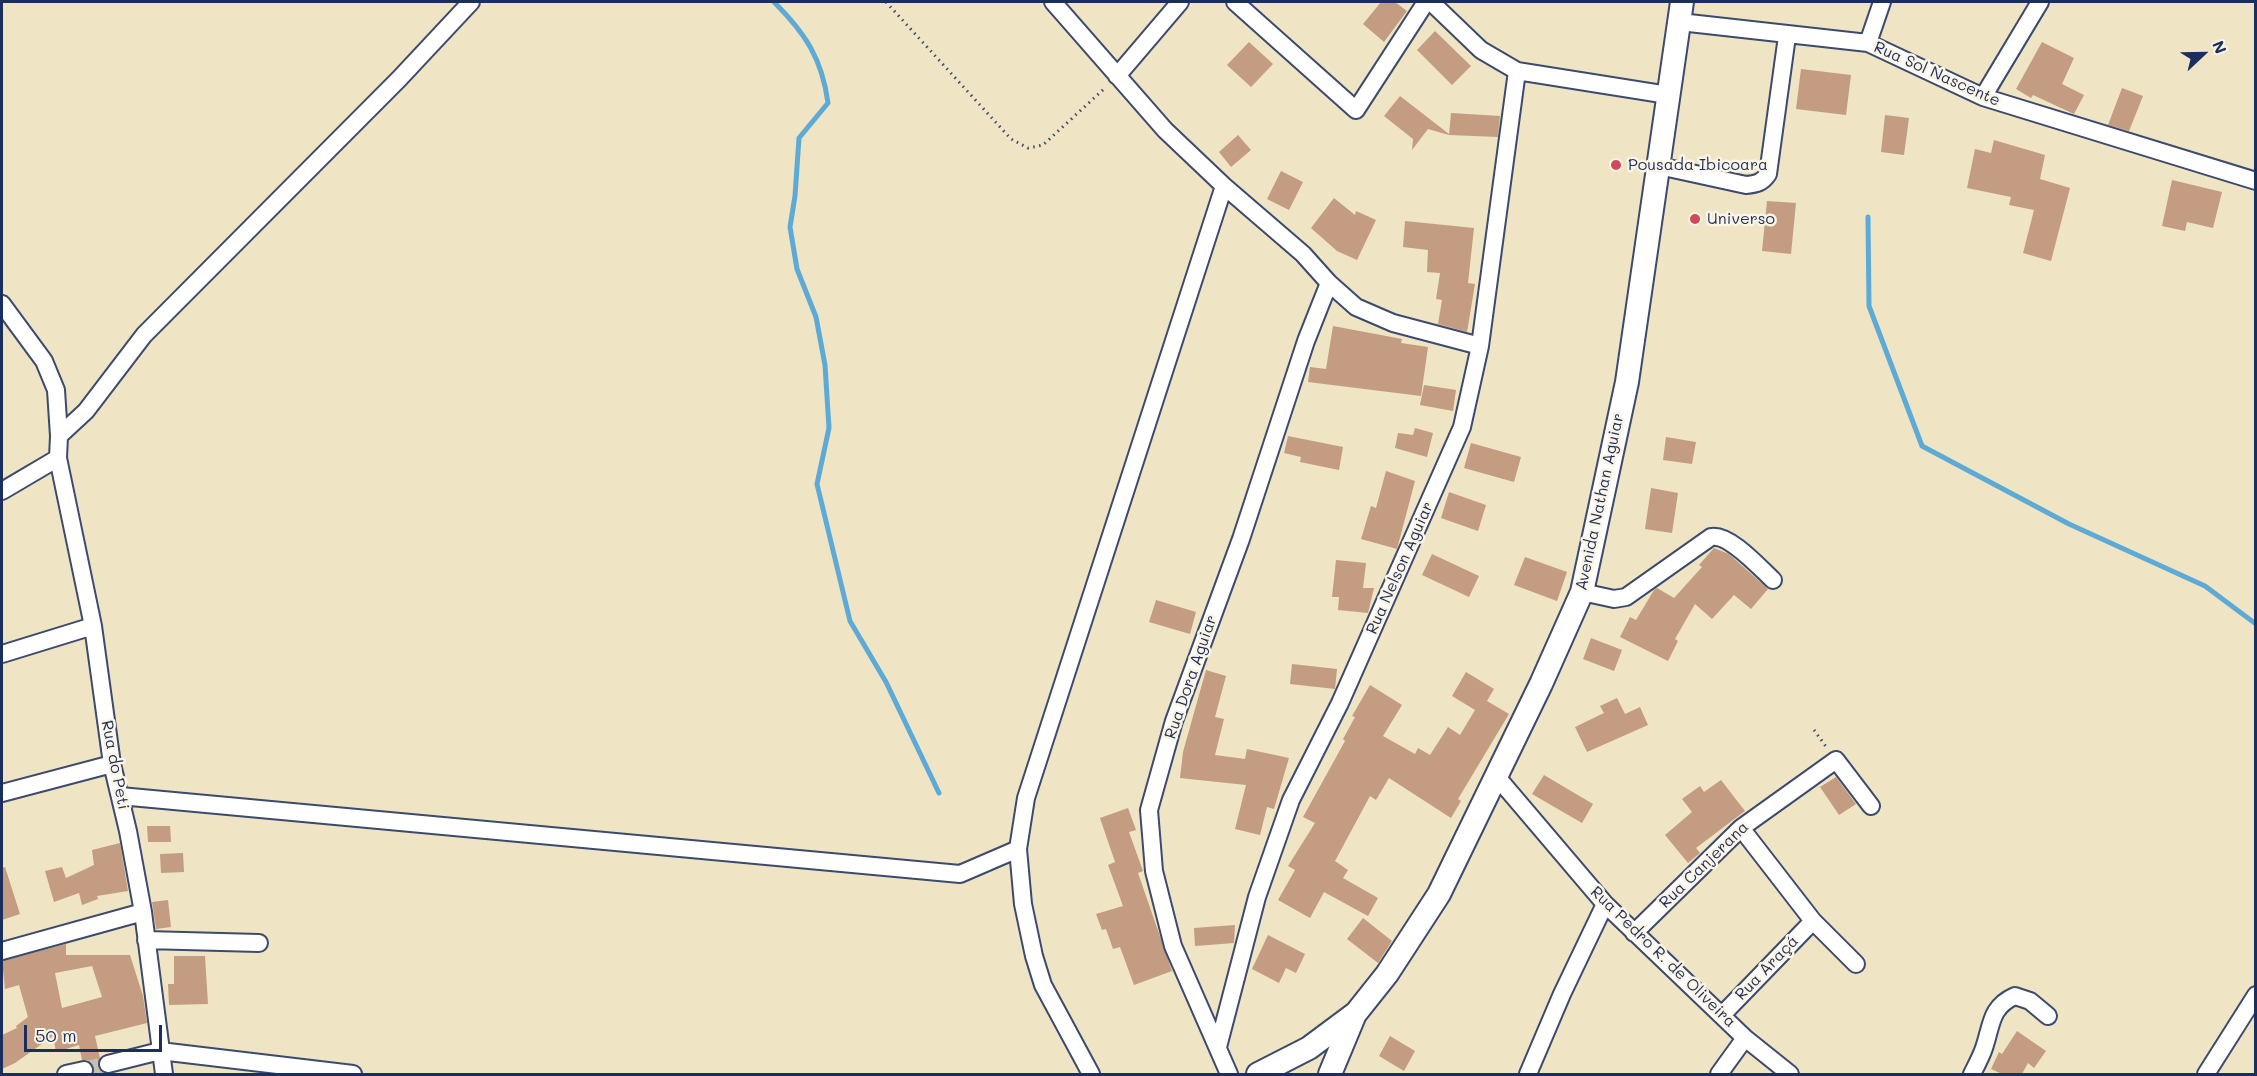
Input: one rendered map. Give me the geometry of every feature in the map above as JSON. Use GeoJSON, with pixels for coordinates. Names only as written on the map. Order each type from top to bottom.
{"type":"FeatureCollection","features":[{"type":"Feature","properties":{"kind":"main road","name":"Avenida Nathan Aguiar"},"geometry":{"type":"LineString","coordinates":[[1258,1074],[1309,1048],[1356,1012],[1387,974],[1439,894],[1497,777],[1582,592],[1627,382],[1681,12]]}},
{"type":"Feature","properties":{"kind":"main road"},"geometry":{"type":"LineString","coordinates":[[1330,1074],[1356,1012]]}},
{"type":"Feature","properties":{"kind":"street"},"geometry":{"type":"LineString","coordinates":[[59,436],[86,411],[144,335],[399,78],[471,2]]}},
{"type":"Feature","properties":{"kind":"street"},"geometry":{"type":"LineString","coordinates":[[1053,2],[1165,130],[1224,186],[1303,254],[1329,283],[1356,307],[1393,323],[1480,346]]}},
{"type":"Feature","properties":{"kind":"street"},"geometry":{"type":"LineString","coordinates":[[1117,76],[1180,2]]}},
{"type":"Feature","properties":{"kind":"street"},"geometry":{"type":"LineString","coordinates":[[1235,2],[1356,110],[1426,2]]}},
{"type":"Feature","properties":{"kind":"street"},"geometry":{"type":"LineString","coordinates":[[1431,2],[1481,50],[1517,71],[1668,95]]}},
{"type":"Feature","properties":{"kind":"street"},"geometry":{"type":"LineString","coordinates":[[1868,43],[1882,2]]}},
{"type":"Feature","properties":{"kind":"street"},"geometry":{"type":"LineString","coordinates":[[1983,97],[2040,2]]}},
{"type":"Feature","properties":{"kind":"street","name":"Rua Sol Nascente"},"geometry":{"type":"LineString","coordinates":[[1681,12],[1787,36],[1868,43],[1983,97],[2256,181]]}},
{"type":"Feature","properties":{"kind":"street"},"geometry":{"type":"LineString","coordinates":[[1659,166],[1746,185],[1757,184],[1765,179],[1768,174],[1787,36]]}},
{"type":"Feature","properties":{"kind":"street","name":"Rua Nelson Aguiar"},"geometry":{"type":"LineString","coordinates":[[1218,1047],[1257,897],[1291,800],[1340,703],[1462,427],[1480,346],[1517,71]]}},
{"type":"Feature","properties":{"kind":"street"},"geometry":{"type":"LineString","coordinates":[[1090,1074],[1043,985],[1023,904],[1018,849],[1026,798],[1224,186]]}},
{"type":"Feature","properties":{"kind":"street","name":"Rua Dora Aguiar"},"geometry":{"type":"LineString","coordinates":[[1229,1074],[1173,946],[1154,871],[1149,810],[1174,721],[1240,539],[1306,341],[1329,283]]}},
{"type":"Feature","properties":{"kind":"street","name":"Rua do Peti"},"geometry":{"type":"LineString","coordinates":[[2,304],[45,361],[56,390],[58,458],[93,626],[112,764],[142,912],[164,1074]]}},
{"type":"Feature","properties":{"kind":"street"},"geometry":{"type":"LineString","coordinates":[[2,491],[58,458]]}},
{"type":"Feature","properties":{"kind":"street"},"geometry":{"type":"LineString","coordinates":[[1582,592],[1614,599],[1626,597],[1711,537],[1718,536],[1728,540],[1773,580]]}},
{"type":"Feature","properties":{"kind":"street"},"geometry":{"type":"LineString","coordinates":[[2,654],[93,626]]}},
{"type":"Feature","properties":{"kind":"street","name":"Rua Canjerana"},"geometry":{"type":"LineString","coordinates":[[1634,933],[1740,828],[1836,760],[1871,806]]}},
{"type":"Feature","properties":{"kind":"street"},"geometry":{"type":"LineString","coordinates":[[2,793],[112,764]]}},
{"type":"Feature","properties":{"kind":"street","name":"Rua Pedro R. de Oliveira"},"geometry":{"type":"LineString","coordinates":[[1497,777],[1605,904],[1745,1038],[1790,1074]]}},
{"type":"Feature","properties":{"kind":"street"},"geometry":{"type":"LineString","coordinates":[[120,796],[960,874],[1018,849]]}},
{"type":"Feature","properties":{"kind":"street"},"geometry":{"type":"LineString","coordinates":[[1740,828],[1813,921],[1856,964]]}},
{"type":"Feature","properties":{"kind":"street"},"geometry":{"type":"LineString","coordinates":[[1528,1074],[1562,994],[1605,904]]}},
{"type":"Feature","properties":{"kind":"street"},"geometry":{"type":"LineString","coordinates":[[2,951],[142,912]]}},
{"type":"Feature","properties":{"kind":"street","name":"Rua Araçá"},"geometry":{"type":"LineString","coordinates":[[1722,1015],[1813,921]]}},
{"type":"Feature","properties":{"kind":"street"},"geometry":{"type":"LineString","coordinates":[[146,940],[260,943]]}},
{"type":"Feature","properties":{"kind":"street"},"geometry":{"type":"LineString","coordinates":[[2206,1074],[2256,995]]}},
{"type":"Feature","properties":{"kind":"street"},"geometry":{"type":"LineString","coordinates":[[1972,1074],[1984,1048],[1996,1009],[2005,1000],[2015,996],[2030,1001],[2049,1016]]}},
{"type":"Feature","properties":{"kind":"street"},"geometry":{"type":"LineString","coordinates":[[1719,1074],[1745,1038]]}},
{"type":"Feature","properties":{"kind":"street"},"geometry":{"type":"LineString","coordinates":[[108,1064],[160,1051],[353,1074]]}},
{"type":"Feature","properties":{"kind":"street"},"geometry":{"type":"LineString","coordinates":[[66,1074],[84,1070]]}},
{"type":"Feature","properties":{"kind":"path"},"geometry":{"type":"LineString","coordinates":[[886,2],[1011,139],[1028,148],[1043,145],[1117,76]]}},
{"type":"Feature","properties":{"kind":"building"},"geometry":{"type":"Polygon","coordinates":[[[1381,2],[1395,2],[1407,11],[1384,42],[1363,24],[1381,2]]]}},
{"type":"Feature","properties":{"kind":"building"},"geometry":{"type":"Polygon","coordinates":[[[1435,31],[1471,66],[1452,85],[1417,50],[1435,31]]]}},
{"type":"Feature","properties":{"kind":"building"},"geometry":{"type":"Polygon","coordinates":[[[1249,42],[1273,64],[1251,87],[1227,65],[1249,42]]]}},
{"type":"Feature","properties":{"kind":"building"},"geometry":{"type":"Polygon","coordinates":[[[2042,42],[2074,58],[2062,84],[2084,95],[2074,114],[2033,95],[2031,98],[2016,89],[2042,42]]]}},
{"type":"Feature","properties":{"kind":"building"},"geometry":{"type":"Polygon","coordinates":[[[1801,69],[1851,75],[1846,115],[1796,109],[1801,69]]]}},
{"type":"Feature","properties":{"kind":"building"},"geometry":{"type":"Polygon","coordinates":[[[2122,88],[2143,96],[2129,131],[2108,125],[2122,88]]]}},
{"type":"Feature","properties":{"kind":"building"},"geometry":{"type":"Polygon","coordinates":[[[1400,96],[1449,135],[1428,129],[1412,150],[1413,139],[1384,116],[1400,96]]]}},
{"type":"Feature","properties":{"kind":"building"},"geometry":{"type":"Polygon","coordinates":[[[1451,113],[1500,116],[1498,137],[1449,135],[1451,113]]]}},
{"type":"Feature","properties":{"kind":"building"},"geometry":{"type":"Polygon","coordinates":[[[1885,115],[1909,118],[1904,155],[1881,152],[1885,115]]]}},
{"type":"Feature","properties":{"kind":"building"},"geometry":{"type":"Polygon","coordinates":[[[1238,135],[1251,150],[1231,167],[1219,152],[1238,135]]]}},
{"type":"Feature","properties":{"kind":"building"},"geometry":{"type":"Polygon","coordinates":[[[1994,140],[2045,155],[2040,179],[2070,188],[2051,261],[2023,253],[2034,210],[2009,205],[2011,197],[1967,188],[1975,149],[1991,153],[1994,140]]]}},
{"type":"Feature","properties":{"kind":"building"},"geometry":{"type":"Polygon","coordinates":[[[1281,171],[1303,182],[1289,210],[1267,199],[1281,171]]]}},
{"type":"Feature","properties":{"kind":"building"},"geometry":{"type":"Polygon","coordinates":[[[2172,180],[2222,192],[2213,228],[2187,222],[2185,231],[2162,226],[2172,180]]]}},
{"type":"Feature","properties":{"kind":"building"},"geometry":{"type":"Polygon","coordinates":[[[1334,198],[1355,215],[1356,211],[1376,220],[1357,260],[1337,251],[1311,228],[1334,198]]]}},
{"type":"Feature","properties":{"kind":"building"},"geometry":{"type":"Polygon","coordinates":[[[1767,201],[1796,203],[1791,254],[1762,251],[1767,201]]]}},
{"type":"Feature","properties":{"kind":"building"},"geometry":{"type":"Polygon","coordinates":[[[1405,221],[1474,228],[1468,283],[1475,284],[1467,332],[1438,324],[1442,300],[1436,299],[1440,273],[1427,272],[1428,250],[1403,247],[1405,221]]]}},
{"type":"Feature","properties":{"kind":"building"},"geometry":{"type":"Polygon","coordinates":[[[1333,326],[1402,339],[1401,343],[1428,347],[1421,396],[1308,382],[1310,367],[1326,369],[1333,326]]]}},
{"type":"Feature","properties":{"kind":"building"},"geometry":{"type":"Polygon","coordinates":[[[1424,385],[1456,390],[1453,411],[1420,405],[1424,385]]]}},
{"type":"Feature","properties":{"kind":"building"},"geometry":{"type":"Polygon","coordinates":[[[1415,428],[1433,433],[1427,457],[1395,448],[1398,433],[1413,435],[1415,428]]]}},
{"type":"Feature","properties":{"kind":"building"},"geometry":{"type":"Polygon","coordinates":[[[1288,436],[1343,447],[1339,470],[1300,462],[1301,457],[1284,453],[1288,436]]]}},
{"type":"Feature","properties":{"kind":"building"},"geometry":{"type":"Polygon","coordinates":[[[1666,437],[1696,442],[1692,464],[1663,460],[1666,437]]]}},
{"type":"Feature","properties":{"kind":"building"},"geometry":{"type":"Polygon","coordinates":[[[1471,443],[1521,457],[1514,482],[1464,468],[1471,443]]]}},
{"type":"Feature","properties":{"kind":"building"},"geometry":{"type":"Polygon","coordinates":[[[1386,471],[1415,481],[1397,549],[1361,539],[1371,506],[1376,508],[1386,471]]]}},
{"type":"Feature","properties":{"kind":"building"},"geometry":{"type":"Polygon","coordinates":[[[1651,488],[1678,493],[1672,533],[1645,529],[1651,488]]]}},
{"type":"Feature","properties":{"kind":"building"},"geometry":{"type":"Polygon","coordinates":[[[1449,492],[1486,505],[1478,531],[1441,518],[1449,492]]]}},
{"type":"Feature","properties":{"kind":"building"},"geometry":{"type":"Polygon","coordinates":[[[1714,548],[1729,554],[1768,589],[1751,609],[1734,595],[1712,619],[1695,604],[1675,639],[1678,641],[1668,661],[1620,637],[1630,617],[1636,620],[1654,590],[1657,588],[1674,598],[1702,567],[1699,565],[1714,548]]]}},
{"type":"Feature","properties":{"kind":"building"},"geometry":{"type":"Polygon","coordinates":[[[1432,554],[1479,576],[1469,597],[1422,575],[1432,554]]]}},
{"type":"Feature","properties":{"kind":"building"},"geometry":{"type":"Polygon","coordinates":[[[1525,557],[1567,572],[1557,601],[1514,585],[1525,557]]]}},
{"type":"Feature","properties":{"kind":"building"},"geometry":{"type":"Polygon","coordinates":[[[1336,560],[1366,563],[1363,588],[1374,588],[1368,613],[1338,610],[1339,597],[1332,597],[1336,560]]]}},
{"type":"Feature","properties":{"kind":"building"},"geometry":{"type":"Polygon","coordinates":[[[1156,600],[1196,612],[1190,634],[1149,622],[1156,600]]]}},
{"type":"Feature","properties":{"kind":"building"},"geometry":{"type":"Polygon","coordinates":[[[1591,638],[1622,650],[1614,671],[1583,659],[1591,638]]]}},
{"type":"Feature","properties":{"kind":"building"},"geometry":{"type":"Polygon","coordinates":[[[1292,664],[1337,669],[1335,689],[1290,684],[1292,664]]]}},
{"type":"Feature","properties":{"kind":"building"},"geometry":{"type":"Polygon","coordinates":[[[1206,670],[1226,676],[1215,717],[1224,719],[1215,755],[1245,759],[1247,749],[1289,758],[1274,809],[1267,807],[1260,835],[1235,829],[1246,785],[1180,778],[1183,752],[1206,670]]]}},
{"type":"Feature","properties":{"kind":"building"},"geometry":{"type":"Polygon","coordinates":[[[1466,672],[1494,689],[1487,701],[1509,714],[1458,799],[1461,801],[1451,818],[1389,778],[1376,800],[1370,796],[1335,861],[1348,870],[1343,878],[1378,898],[1368,916],[1324,892],[1310,918],[1278,900],[1295,870],[1288,866],[1315,823],[1303,817],[1345,741],[1343,739],[1355,717],[1352,716],[1370,685],[1402,705],[1383,736],[1415,754],[1418,748],[1430,755],[1448,727],[1460,735],[1475,710],[1452,696],[1466,672]]]}},
{"type":"Feature","properties":{"kind":"building"},"geometry":{"type":"Polygon","coordinates":[[[1617,698],[1625,714],[1640,707],[1648,725],[1587,752],[1575,727],[1604,713],[1600,706],[1617,698]]]}},
{"type":"Feature","properties":{"kind":"building"},"geometry":{"type":"Polygon","coordinates":[[[1544,775],[1593,804],[1582,823],[1532,794],[1544,775]]]}},
{"type":"Feature","properties":{"kind":"building"},"geometry":{"type":"Polygon","coordinates":[[[1836,777],[1856,804],[1839,815],[1820,787],[1836,777]]]}},
{"type":"Feature","properties":{"kind":"building"},"geometry":{"type":"Polygon","coordinates":[[[1721,780],[1745,811],[1696,848],[1700,853],[1688,863],[1665,835],[1692,812],[1682,799],[1700,786],[1704,792],[1721,780]]]}},
{"type":"Feature","properties":{"kind":"building"},"geometry":{"type":"Polygon","coordinates":[[[1128,808],[1136,830],[1129,832],[1143,871],[1138,873],[1172,971],[1134,985],[1120,947],[1113,949],[1106,929],[1102,930],[1096,914],[1123,906],[1108,865],[1115,862],[1100,818],[1128,808]]]}},
{"type":"Feature","properties":{"kind":"building"},"geometry":{"type":"Polygon","coordinates":[[[147,826],[170,826],[171,842],[148,842],[147,826]]]}},
{"type":"Feature","properties":{"kind":"building"},"geometry":{"type":"Polygon","coordinates":[[[120,843],[128,891],[97,896],[98,899],[82,905],[79,893],[54,902],[45,871],[62,867],[66,878],[94,865],[92,850],[120,843]]]}},
{"type":"Feature","properties":{"kind":"building"},"geometry":{"type":"Polygon","coordinates":[[[183,853],[184,872],[161,873],[160,854],[183,853]]]}},
{"type":"Feature","properties":{"kind":"building"},"geometry":{"type":"Polygon","coordinates":[[[5,867],[20,914],[2,920],[2,868],[5,867]]]}},
{"type":"Feature","properties":{"kind":"building"},"geometry":{"type":"Polygon","coordinates":[[[168,900],[171,927],[156,929],[152,902],[168,900]]]}},
{"type":"Feature","properties":{"kind":"building"},"geometry":{"type":"Polygon","coordinates":[[[1363,918],[1392,941],[1378,963],[1347,939],[1363,918]]]}},
{"type":"Feature","properties":{"kind":"building"},"geometry":{"type":"Polygon","coordinates":[[[1235,925],[1234,943],[1195,946],[1194,928],[1235,925]]]}},
{"type":"Feature","properties":{"kind":"building"},"geometry":{"type":"Polygon","coordinates":[[[1268,935],[1305,954],[1296,973],[1286,968],[1279,983],[1252,969],[1268,935]]]}},
{"type":"Feature","properties":{"kind":"building"},"geometry":{"type":"Polygon","coordinates":[[[66,944],[66,955],[130,955],[143,996],[147,1023],[95,1036],[100,1058],[98,1066],[103,1074],[93,1074],[94,1067],[88,1060],[82,1060],[79,1045],[56,1052],[53,1036],[15,1063],[2,1069],[2,1035],[17,1028],[16,1026],[28,1017],[19,985],[5,989],[2,961],[66,944]],[[92,966],[55,973],[62,1008],[102,997],[92,966]]]}},
{"type":"Feature","properties":{"kind":"building"},"geometry":{"type":"Polygon","coordinates":[[[174,956],[205,956],[208,1004],[169,1005],[168,984],[174,984],[174,956]]]}},
{"type":"Feature","properties":{"kind":"building"},"geometry":{"type":"Polygon","coordinates":[[[2017,1031],[2046,1051],[2034,1068],[2028,1063],[2022,1074],[2002,1074],[1991,1069],[1999,1052],[2002,1054],[2017,1031]]]}},
{"type":"Feature","properties":{"kind":"building"},"geometry":{"type":"Polygon","coordinates":[[[1390,1036],[1415,1051],[1404,1071],[1379,1056],[1390,1036]]]}},
{"type":"Feature","properties":{"kind":"waterway"},"geometry":{"type":"LineString","coordinates":[[774,2],[795,25],[810,47],[821,73],[828,103],[799,138],[795,196],[790,227],[797,269],[816,317],[825,365],[829,428],[817,484],[850,621],[886,682],[939,793]]}},
{"type":"Feature","properties":{"kind":"waterway"},"geometry":{"type":"LineString","coordinates":[[1868,217],[1869,306],[1922,446],[2069,524],[2205,586],[2256,624]]}},
{"type":"Feature","properties":{"kind":"tunnel"},"geometry":{"type":"LineString","coordinates":[[84,1070],[108,1064]]}},
{"type":"Feature","properties":{"kind":"place","name":"Pousada Ibicoara"},"geometry":{"type":"Point","coordinates":[1616,165]}},
{"type":"Feature","properties":{"kind":"place","name":"Universo"},"geometry":{"type":"Point","coordinates":[1695,219]}}]}
